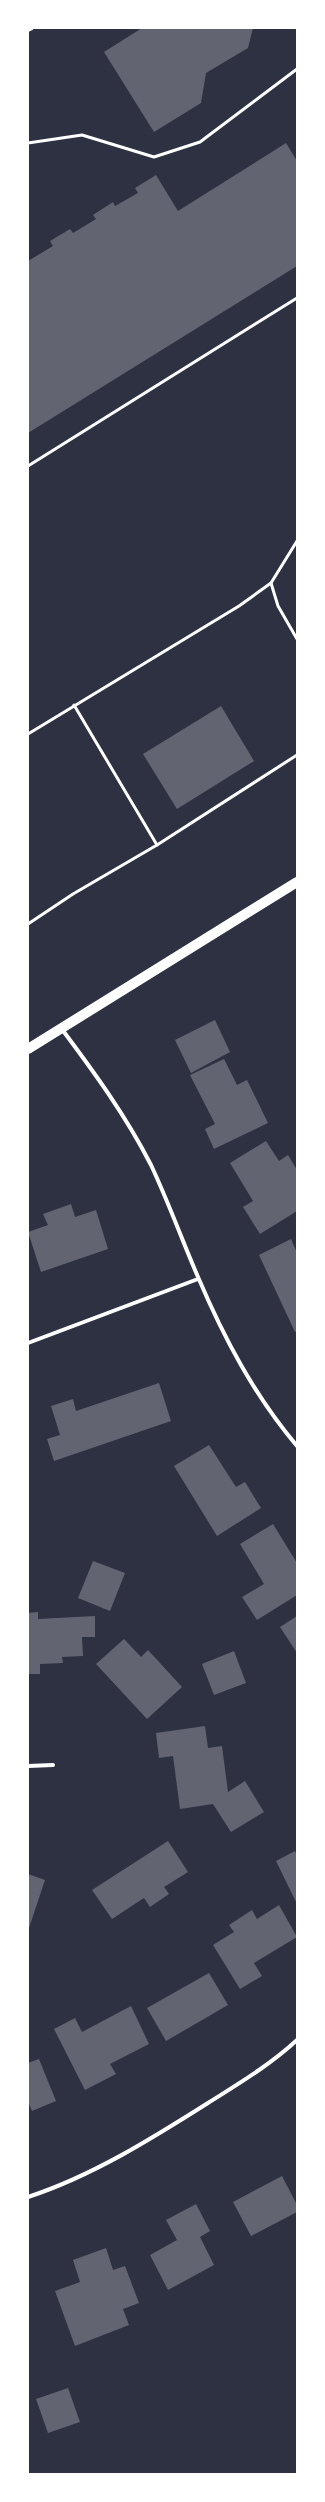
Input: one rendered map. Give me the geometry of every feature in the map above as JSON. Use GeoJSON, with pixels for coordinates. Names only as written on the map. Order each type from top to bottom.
{"type":"FeatureCollection","features":[{"type":"Feature","properties":{"kind":"main road"},"geometry":{"type":"LineString","coordinates":[[28,1049],[297,882]]}},
{"type":"Feature","properties":{"kind":"street"},"geometry":{"type":"LineString","coordinates":[[28,30],[32,28]]}},
{"type":"Feature","properties":{"kind":"street"},"geometry":{"type":"LineString","coordinates":[[61,1028],[103,1084],[150,1165],[198,1279],[251,1384],[270,1414],[297,1446]]}},
{"type":"Feature","properties":{"kind":"street"},"geometry":{"type":"LineString","coordinates":[[28,1343],[198,1279]]}},
{"type":"Feature","properties":{"kind":"street"},"geometry":{"type":"LineString","coordinates":[[28,1766],[53,1765]]}},
{"type":"Feature","properties":{"kind":"street"},"geometry":{"type":"LineString","coordinates":[[28,2197],[83,2174],[188,2116],[281,2055],[297,2040]]}},
{"type":"Feature","properties":{"kind":"lane"},"geometry":{"type":"LineString","coordinates":[[28,143],[82,135],[154,157],[200,142],[297,69]]}},
{"type":"Feature","properties":{"kind":"lane"},"geometry":{"type":"LineString","coordinates":[[28,466],[297,298]]}},
{"type":"Feature","properties":{"kind":"lane"},"geometry":{"type":"LineString","coordinates":[[28,734],[239,606],[271,583],[297,542]]}},
{"type":"Feature","properties":{"kind":"lane"},"geometry":{"type":"LineString","coordinates":[[271,583],[278,606],[297,639]]}},
{"type":"Feature","properties":{"kind":"lane"},"geometry":{"type":"LineString","coordinates":[[74,705],[157,845]]}},
{"type":"Feature","properties":{"kind":"lane"},"geometry":{"type":"LineString","coordinates":[[28,924],[73,894],[157,845],[297,755]]}},
{"type":"Feature","properties":{"kind":"building"},"geometry":{"type":"Polygon","coordinates":[[[142,28],[253,28],[248,48],[206,73],[201,103],[154,132],[104,52],[142,28]]]}},
{"type":"Feature","properties":{"kind":"building"},"geometry":{"type":"Polygon","coordinates":[[[286,143],[297,161],[297,266],[28,433],[28,261],[53,246],[50,241],[70,229],[73,233],[96,219],[93,215],[113,202],[115,206],[138,193],[135,188],[156,175],[178,211],[286,143]]]}},
{"type":"Feature","properties":{"kind":"building"},"geometry":{"type":"Polygon","coordinates":[[[221,706],[254,761],[177,809],[143,754],[221,706]]]}},
{"type":"Feature","properties":{"kind":"building"},"geometry":{"type":"Polygon","coordinates":[[[215,1020],[230,1052],[191,1073],[175,1040],[215,1020]]]}},
{"type":"Feature","properties":{"kind":"building"},"geometry":{"type":"Polygon","coordinates":[[[224,1059],[237,1085],[247,1080],[268,1123],[214,1149],[205,1129],[215,1124],[190,1075],[224,1059]]]}},
{"type":"Feature","properties":{"kind":"building"},"geometry":{"type":"Polygon","coordinates":[[[266,1141],[279,1161],[288,1155],[297,1170],[297,1211],[260,1234],[243,1207],[253,1201],[230,1163],[266,1141]]]}},
{"type":"Feature","properties":{"kind":"building"},"geometry":{"type":"Polygon","coordinates":[[[71,1204],[75,1217],[96,1210],[108,1249],[41,1272],[28,1232],[48,1225],[43,1214],[71,1204]]]}},
{"type":"Feature","properties":{"kind":"building"},"geometry":{"type":"Polygon","coordinates":[[[291,1239],[297,1253],[297,1331],[295,1332],[259,1255],[291,1239]]]}},
{"type":"Feature","properties":{"kind":"building"},"geometry":{"type":"Polygon","coordinates":[[[159,1383],[171,1421],[54,1461],[47,1439],[60,1435],[51,1406],[73,1399],[76,1411],[159,1383]]]}},
{"type":"Feature","properties":{"kind":"building"},"geometry":{"type":"Polygon","coordinates":[[[209,1445],[236,1487],[245,1482],[261,1508],[217,1536],[174,1466],[209,1445]]]}},
{"type":"Feature","properties":{"kind":"building"},"geometry":{"type":"Polygon","coordinates":[[[273,1524],[297,1563],[297,1595],[257,1620],[242,1597],[264,1584],[240,1544],[273,1524]]]}},
{"type":"Feature","properties":{"kind":"building"},"geometry":{"type":"Polygon","coordinates":[[[93,1561],[125,1573],[110,1611],[78,1598],[93,1561]]]}},
{"type":"Feature","properties":{"kind":"building"},"geometry":{"type":"Polygon","coordinates":[[[38,1612],[38,1619],[95,1616],[95,1637],[82,1637],[83,1656],[62,1657],[63,1663],[40,1664],[40,1674],[28,1674],[28,1613],[38,1612]]]}},
{"type":"Feature","properties":{"kind":"building"},"geometry":{"type":"Polygon","coordinates":[[[297,1616],[297,1653],[280,1627],[297,1616]]]}},
{"type":"Feature","properties":{"kind":"building"},"geometry":{"type":"Polygon","coordinates":[[[124,1639],[141,1657],[148,1650],[182,1687],[147,1719],[96,1664],[124,1639]]]}},
{"type":"Feature","properties":{"kind":"building"},"geometry":{"type":"Polygon","coordinates":[[[234,1651],[246,1683],[214,1695],[202,1664],[234,1651]]]}},
{"type":"Feature","properties":{"kind":"building"},"geometry":{"type":"Polygon","coordinates":[[[205,1726],[208,1748],[222,1746],[228,1792],[245,1781],[264,1812],[231,1832],[213,1804],[180,1809],[173,1756],[159,1758],[156,1733],[205,1726]]]}},
{"type":"Feature","properties":{"kind":"building"},"geometry":{"type":"Polygon","coordinates":[[[168,1841],[188,1872],[164,1887],[169,1894],[150,1907],[144,1898],[112,1919],[92,1890],[168,1841]]]}},
{"type":"Feature","properties":{"kind":"building"},"geometry":{"type":"Polygon","coordinates":[[[295,1851],[297,1856],[297,1904],[276,1861],[295,1851]]]}},
{"type":"Feature","properties":{"kind":"building"},"geometry":{"type":"Polygon","coordinates":[[[28,1874],[45,1880],[28,1931],[28,1874]]]}},
{"type":"Feature","properties":{"kind":"building"},"geometry":{"type":"Polygon","coordinates":[[[279,1905],[297,1937],[254,1963],[262,1976],[240,1989],[213,1945],[234,1932],[229,1925],[252,1910],[257,1919],[279,1905]]]}},
{"type":"Feature","properties":{"kind":"building"},"geometry":{"type":"Polygon","coordinates":[[[209,1973],[228,2005],[166,2041],[147,2008],[209,1973]]]}},
{"type":"Feature","properties":{"kind":"building"},"geometry":{"type":"Polygon","coordinates":[[[131,2006],[149,2044],[110,2064],[116,2074],[85,2090],[54,2029],[75,2018],[82,2032],[131,2006]]]}},
{"type":"Feature","properties":{"kind":"building"},"geometry":{"type":"Polygon","coordinates":[[[39,2059],[56,2101],[32,2111],[28,2102],[28,2063],[39,2059]]]}},
{"type":"Feature","properties":{"kind":"building"},"geometry":{"type":"Polygon","coordinates":[[[282,2176],[297,2205],[297,2212],[251,2236],[233,2202],[282,2176]]]}},
{"type":"Feature","properties":{"kind":"building"},"geometry":{"type":"Polygon","coordinates":[[[196,2204],[210,2231],[200,2237],[214,2265],[168,2290],[150,2255],[177,2240],[166,2220],[196,2204]]]}},
{"type":"Feature","properties":{"kind":"building"},"geometry":{"type":"Polygon","coordinates":[[[106,2248],[113,2270],[125,2266],[139,2303],[123,2309],[129,2325],[75,2346],[55,2291],[80,2282],[73,2260],[106,2248]]]}},
{"type":"Feature","properties":{"kind":"building"},"geometry":{"type":"Polygon","coordinates":[[[68,2388],[80,2422],[48,2433],[36,2399],[68,2388]]]}}]}
